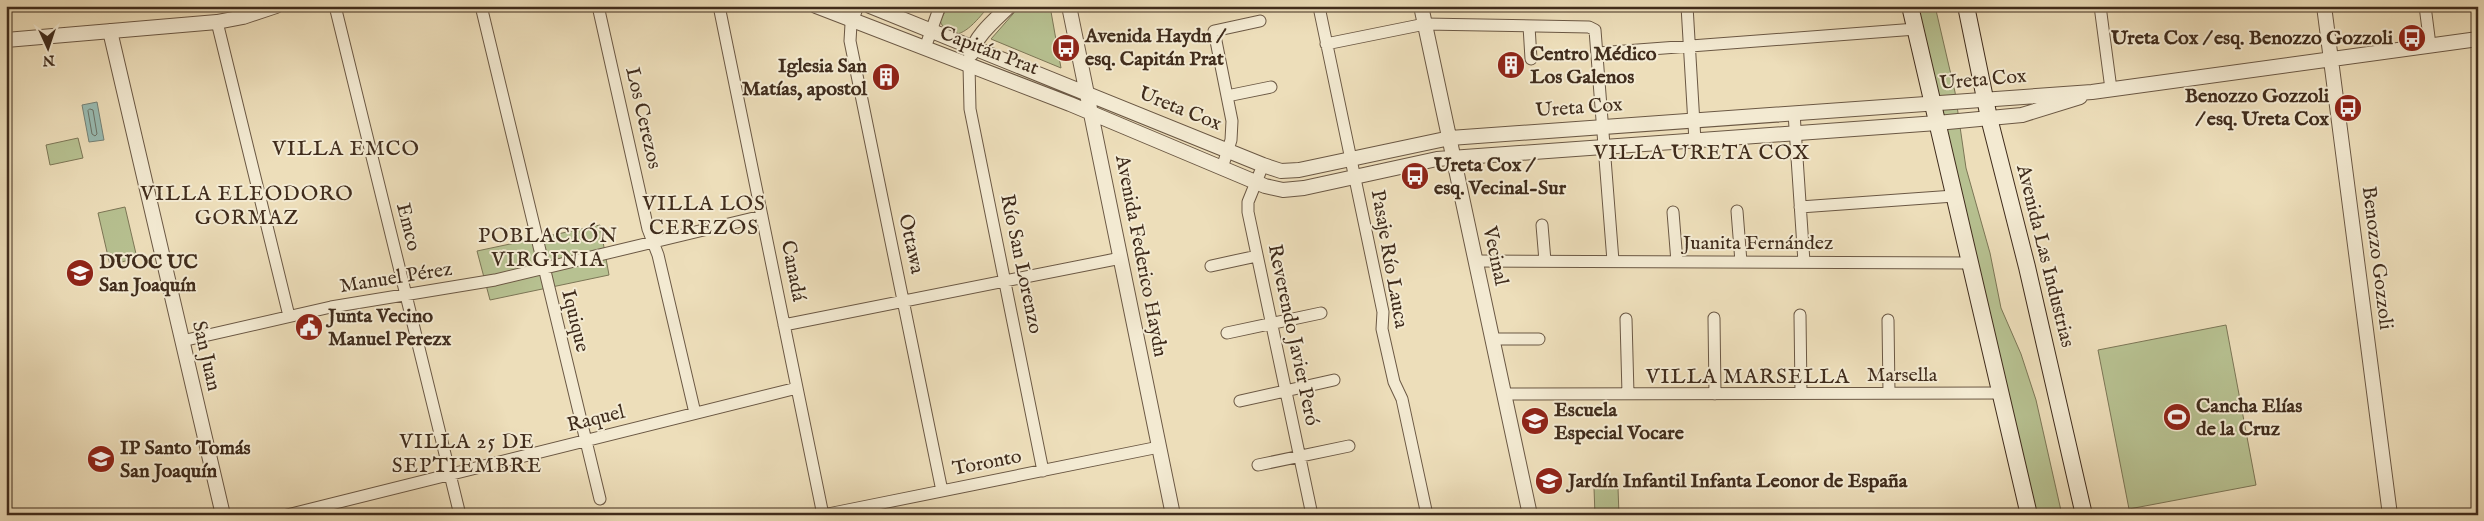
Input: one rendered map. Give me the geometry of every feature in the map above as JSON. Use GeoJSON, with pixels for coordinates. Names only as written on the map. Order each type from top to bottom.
{"type":"FeatureCollection","features":[{"type":"Feature","properties":{"kind":"main road"},"geometry":{"type":"LineString","coordinates":[[1910,6],[2028,515]]}},
{"type":"Feature","properties":{"kind":"main road","name":"Avenida Las Industrias"},"geometry":{"type":"LineString","coordinates":[[1966,6],[1989,118],[2034,296],[2084,515]]}},
{"type":"Feature","properties":{"kind":"street"},"geometry":{"type":"LineString","coordinates":[[6,40],[217,22],[244,17],[276,6]]}},
{"type":"Feature","properties":{"kind":"street","name":"Emco"},"geometry":{"type":"LineString","coordinates":[[335,6],[460,515]]}},
{"type":"Feature","properties":{"kind":"street","name":"Iquique"},"geometry":{"type":"LineString","coordinates":[[481,6],[600,499]]}},
{"type":"Feature","properties":{"kind":"street","name":"Los Cerezos"},"geometry":{"type":"LineString","coordinates":[[598,6],[648,229],[653,241],[695,413]]}},
{"type":"Feature","properties":{"kind":"street","name":"Canadá"},"geometry":{"type":"LineString","coordinates":[[719,6],[823,515]]}},
{"type":"Feature","properties":{"kind":"street","name":"Capitán Prat"},"geometry":{"type":"LineString","coordinates":[[816,6],[1090,113]]}},
{"type":"Feature","properties":{"kind":"street","name":"Ottawa"},"geometry":{"type":"LineString","coordinates":[[858,6],[850,30],[850,41],[942,491]]}},
{"type":"Feature","properties":{"kind":"street","name":"Capitán Prat"},"geometry":{"type":"LineString","coordinates":[[870,6],[1086,92]]}},
{"type":"Feature","properties":{"kind":"street"},"geometry":{"type":"LineString","coordinates":[[925,48],[940,6]]}},
{"type":"Feature","properties":{"kind":"street"},"geometry":{"type":"LineString","coordinates":[[969,65],[973,47],[983,33],[1009,6]]}},
{"type":"Feature","properties":{"kind":"street","name":"Avenida Federico Haydn"},"geometry":{"type":"LineString","coordinates":[[1069,6],[1173,515]]}},
{"type":"Feature","properties":{"kind":"street","name":"Vecinal"},"geometry":{"type":"LineString","coordinates":[[1421,6],[1530,515]]}},
{"type":"Feature","properties":{"kind":"street"},"geometry":{"type":"LineString","coordinates":[[1687,6],[1695,141]]}},
{"type":"Feature","properties":{"kind":"street"},"geometry":{"type":"LineString","coordinates":[[2100,6],[2111,89]]}},
{"type":"Feature","properties":{"kind":"street","name":"Benozzo Gozzoli"},"geometry":{"type":"LineString","coordinates":[[2324,6],[2390,515]]}},
{"type":"Feature","properties":{"kind":"street"},"geometry":{"type":"LineString","coordinates":[[2425,6],[2430,45]]}},
{"type":"Feature","properties":{"kind":"street","name":"Pasaje Río Lauca"},"geometry":{"type":"LineString","coordinates":[[1319,7],[1383,312],[1382,329],[1394,382],[1402,399],[1427,515]]}},
{"type":"Feature","properties":{"kind":"street"},"geometry":{"type":"LineString","coordinates":[[1222,168],[1229,150],[1232,130],[1214,31],[1260,21]]}},
{"type":"Feature","properties":{"kind":"street"},"geometry":{"type":"LineString","coordinates":[[217,22],[288,316]]}},
{"type":"Feature","properties":{"kind":"street"},"geometry":{"type":"LineString","coordinates":[[1326,44],[1425,24],[1589,28],[1594,30],[1598,53],[1613,261]]}},
{"type":"Feature","properties":{"kind":"street"},"geometry":{"type":"LineString","coordinates":[[1529,26],[1531,59]]}},
{"type":"Feature","properties":{"kind":"street"},"geometry":{"type":"LineString","coordinates":[[1598,53],[1916,29]]}},
{"type":"Feature","properties":{"kind":"street","name":"San Juan"},"geometry":{"type":"LineString","coordinates":[[110,31],[223,515]]}},
{"type":"Feature","properties":{"kind":"street","name":"Ureta Cox"},"geometry":{"type":"LineString","coordinates":[[1086,92],[1263,165],[1290,171],[1450,138],[2092,92],[2478,39]]}},
{"type":"Feature","properties":{"kind":"street","name":"Río San Lorenzo"},"geometry":{"type":"LineString","coordinates":[[969,65],[968,88],[970,109],[1044,471]]}},
{"type":"Feature","properties":{"kind":"street"},"geometry":{"type":"LineString","coordinates":[[1227,96],[1271,87]]}},
{"type":"Feature","properties":{"kind":"street","name":"Ureta Cox"},"geometry":{"type":"LineString","coordinates":[[1090,113],[1256,182],[1274,188],[1294,190],[1454,157],[1795,134],[1989,118],[2038,111],[2092,92]]}},
{"type":"Feature","properties":{"kind":"street"},"geometry":{"type":"LineString","coordinates":[[1794,112],[1804,262]]}},
{"type":"Feature","properties":{"kind":"street","name":"Reverendo Javier Peró"},"geometry":{"type":"LineString","coordinates":[[1263,165],[1248,202],[1248,212],[1312,515]]}},
{"type":"Feature","properties":{"kind":"street"},"geometry":{"type":"LineString","coordinates":[[1800,207],[1954,196]]}},
{"type":"Feature","properties":{"kind":"street"},"geometry":{"type":"LineString","coordinates":[[1737,211],[1741,262]]}},
{"type":"Feature","properties":{"kind":"street"},"geometry":{"type":"LineString","coordinates":[[1673,212],[1677,262]]}},
{"type":"Feature","properties":{"kind":"street","name":"Manuel Pérez"},"geometry":{"type":"LineString","coordinates":[[182,341],[288,316],[477,283],[762,216]]}},
{"type":"Feature","properties":{"kind":"street"},"geometry":{"type":"LineString","coordinates":[[1542,225],[1545,261]]}},
{"type":"Feature","properties":{"kind":"street"},"geometry":{"type":"LineString","coordinates":[[1210,266],[1257,256]]}},
{"type":"Feature","properties":{"kind":"street"},"geometry":{"type":"LineString","coordinates":[[784,325],[1120,258]]}},
{"type":"Feature","properties":{"kind":"street","name":"Juanita Fernández"},"geometry":{"type":"LineString","coordinates":[[1476,260],[1971,263]]}},
{"type":"Feature","properties":{"kind":"street"},"geometry":{"type":"LineString","coordinates":[[1227,333],[1321,313]]}},
{"type":"Feature","properties":{"kind":"street"},"geometry":{"type":"LineString","coordinates":[[1800,315],[1801,394]]}},
{"type":"Feature","properties":{"kind":"street"},"geometry":{"type":"LineString","coordinates":[[1714,318],[1715,394]]}},
{"type":"Feature","properties":{"kind":"street"},"geometry":{"type":"LineString","coordinates":[[1626,319],[1628,394]]}},
{"type":"Feature","properties":{"kind":"street"},"geometry":{"type":"LineString","coordinates":[[1888,320],[1890,394]]}},
{"type":"Feature","properties":{"kind":"street"},"geometry":{"type":"LineString","coordinates":[[1492,339],[1539,339]]}},
{"type":"Feature","properties":{"kind":"street"},"geometry":{"type":"LineString","coordinates":[[1240,401],[1334,380]]}},
{"type":"Feature","properties":{"kind":"street","name":"Raquel"},"geometry":{"type":"LineString","coordinates":[[287,515],[797,388]]}},
{"type":"Feature","properties":{"kind":"street","name":"Marsella"},"geometry":{"type":"LineString","coordinates":[[1504,394],[2000,393]]}},
{"type":"Feature","properties":{"kind":"street"},"geometry":{"type":"LineString","coordinates":[[1258,465],[1349,446]]}},
{"type":"Feature","properties":{"kind":"street","name":"Toronto"},"geometry":{"type":"LineString","coordinates":[[823,515],[1159,448]]}},
{"type":"Feature","properties":{"kind":"green space"},"geometry":{"type":"Polygon","coordinates":[[[948,6],[989,6],[972,25],[958,34],[952,34],[946,30],[940,21],[948,6]]]}},
{"type":"Feature","properties":{"kind":"green space"},"geometry":{"type":"Polygon","coordinates":[[[1020,6],[1050,6],[1061,68],[991,39],[1020,6]]]}},
{"type":"Feature","properties":{"kind":"green space"},"geometry":{"type":"Polygon","coordinates":[[[1916,6],[1935,6],[1955,92],[1966,168],[1990,253],[2001,308],[2021,354],[2036,400],[2062,515],[2035,515],[1916,6]]]}},
{"type":"Feature","properties":{"kind":"green space"},"geometry":{"type":"Polygon","coordinates":[[[78,138],[83,158],[50,165],[46,145],[78,138]]]}},
{"type":"Feature","properties":{"kind":"green space"},"geometry":{"type":"Polygon","coordinates":[[[125,207],[137,258],[110,265],[98,213],[125,207]]]}},
{"type":"Feature","properties":{"kind":"green space"},"geometry":{"type":"Polygon","coordinates":[[[600,225],[609,275],[490,300],[477,251],[600,225]]]}},
{"type":"Feature","properties":{"kind":"green space","name":"Cancha Elías de la Cruz"},"geometry":{"type":"Polygon","coordinates":[[[2226,325],[2256,485],[2129,509],[2098,350],[2226,325]]]}},
{"type":"Feature","properties":{"kind":"green space"},"geometry":{"type":"Polygon","coordinates":[[[1594,488],[1618,488],[1619,515],[1595,515],[1594,488]]]}},
{"type":"Feature","properties":{"kind":"water"},"geometry":{"type":"Polygon","coordinates":[[[97,102],[104,140],[89,142],[82,105],[97,102]]]}},
{"type":"Feature","properties":{"kind":"place","name":"Ureta Cox / esq. Benozzo Gozzoli"},"geometry":{"type":"Point","coordinates":[2412,38]}},
{"type":"Feature","properties":{"kind":"place","name":"Avenida Haydn / esq. Capitán Prat"},"geometry":{"type":"Point","coordinates":[1066,48]}},
{"type":"Feature","properties":{"kind":"place","name":"Centro Médico Los Galenos"},"geometry":{"type":"Point","coordinates":[1511,65]}},
{"type":"Feature","properties":{"kind":"place","name":"Iglesia San Matías, apostol"},"geometry":{"type":"Point","coordinates":[886,77]}},
{"type":"Feature","properties":{"kind":"place","name":"Benozzo Gozzoli / esq. Ureta Cox"},"geometry":{"type":"Point","coordinates":[2348,108]}},
{"type":"Feature","properties":{"kind":"place","name":"Ureta Cox / esq. Vecinal-Sur"},"geometry":{"type":"Point","coordinates":[1415,176]}},
{"type":"Feature","properties":{"kind":"place","name":"DUOC UC San Joaquín"},"geometry":{"type":"Point","coordinates":[80,273]}},
{"type":"Feature","properties":{"kind":"place","name":"Junta Vecino Manuel Perezx"},"geometry":{"type":"Point","coordinates":[309,327]}},
{"type":"Feature","properties":{"kind":"place","name":"Cancha Elías de la Cruz"},"geometry":{"type":"Point","coordinates":[2177,417]}},
{"type":"Feature","properties":{"kind":"place","name":"Escuela Especial Vocare"},"geometry":{"type":"Point","coordinates":[1535,421]}},
{"type":"Feature","properties":{"kind":"place","name":"IP Santo Tomás San Joaquín"},"geometry":{"type":"Point","coordinates":[101,459]}},
{"type":"Feature","properties":{"kind":"place","name":"Jardín Infantil Infanta Leonor de España"},"geometry":{"type":"Point","coordinates":[1549,481]}},
{"type":"Feature","properties":{"kind":"district","name":"VILLA EMCO"},"geometry":{"type":"Point","coordinates":[346,149]}},
{"type":"Feature","properties":{"kind":"district","name":"VILLA URETA COX"},"geometry":{"type":"Point","coordinates":[1702,153]}},
{"type":"Feature","properties":{"kind":"district","name":"VILLA ELEODORO GORMAZ"},"geometry":{"type":"Point","coordinates":[247,206]}},
{"type":"Feature","properties":{"kind":"district","name":"VILLA LOS CEREZOS"},"geometry":{"type":"Point","coordinates":[704,216]}},
{"type":"Feature","properties":{"kind":"district","name":"POBLACIÓN VIRGINIA"},"geometry":{"type":"Point","coordinates":[548,248]}},
{"type":"Feature","properties":{"kind":"district","name":"VILLA MARSELLA"},"geometry":{"type":"Point","coordinates":[1748,377]}},
{"type":"Feature","properties":{"kind":"district","name":"VILLA 25 DE SEPTIEMBRE"},"geometry":{"type":"Point","coordinates":[467,454]}}]}
